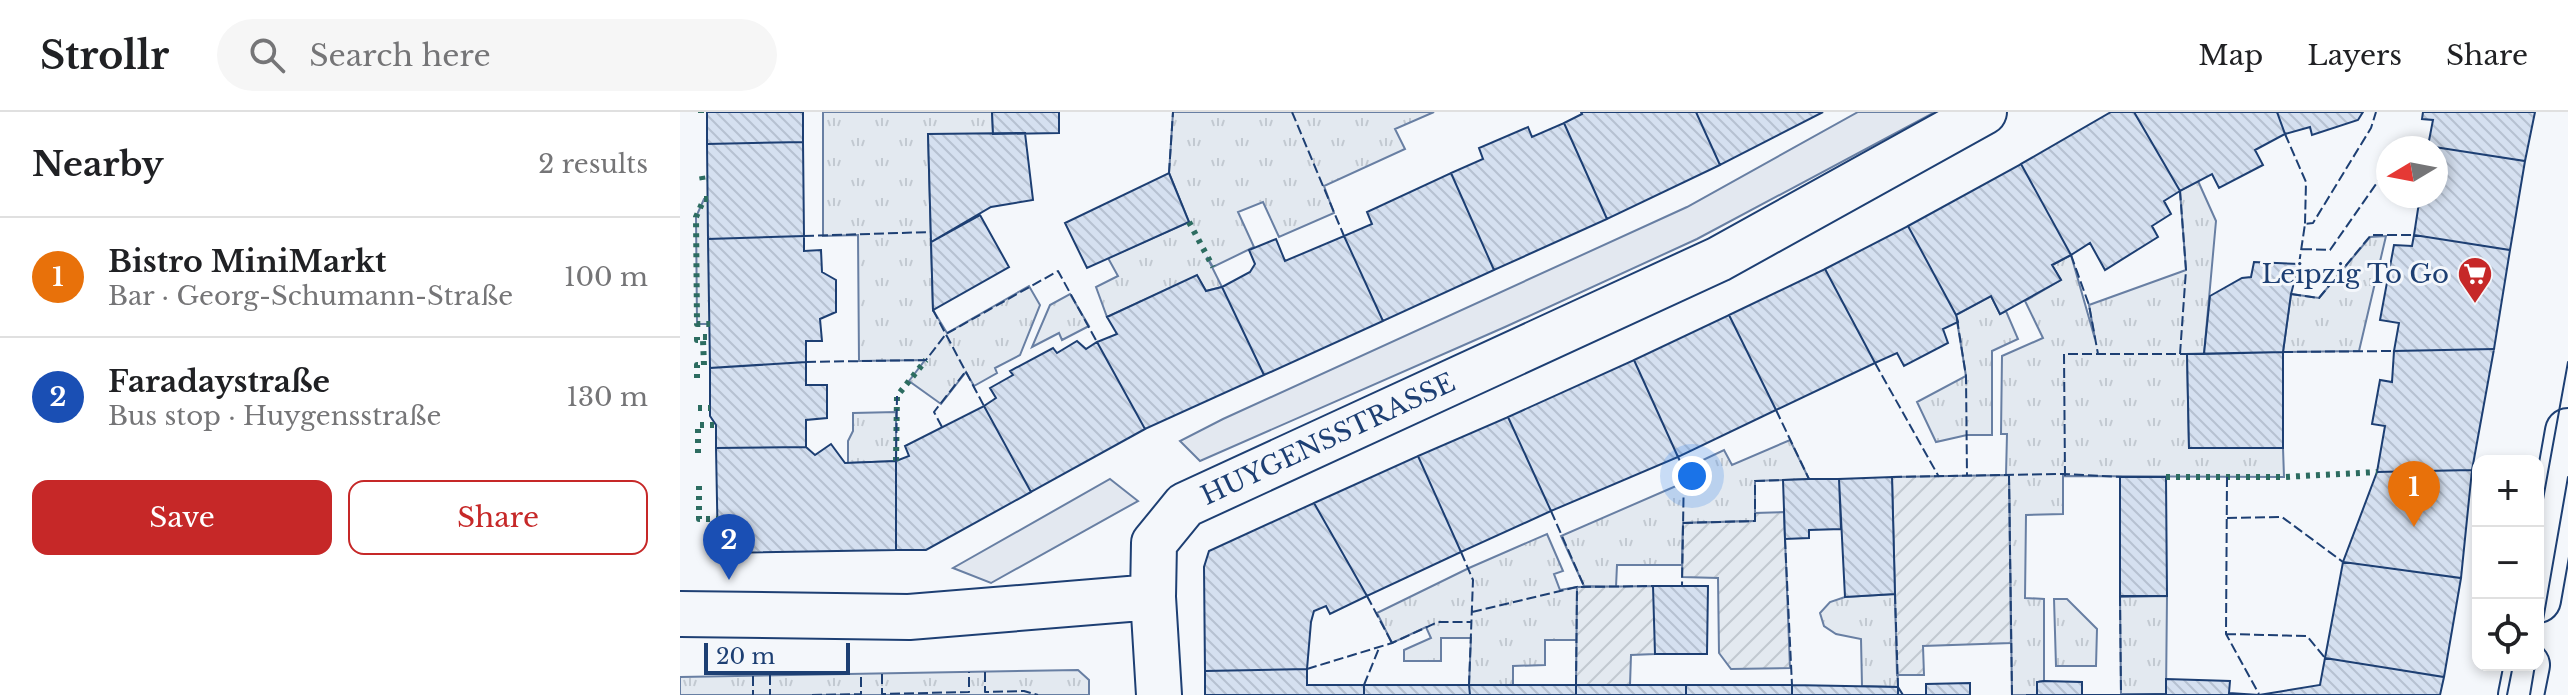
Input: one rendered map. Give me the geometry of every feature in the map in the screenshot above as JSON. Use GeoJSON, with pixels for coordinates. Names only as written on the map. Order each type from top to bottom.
{"type":"FeatureCollection","features":[{"type":"Feature","properties":{"kind":"street","name":"HUYGENSSTRASSE"},"geometry":{"type":"LineString","coordinates":[[1159,695],[1153,597],[1154,543],[1185,505],[1719,259],[1984,112]]}},
{"type":"Feature","properties":{"kind":"street"},"geometry":{"type":"LineString","coordinates":[[2538,599],[2568,431]]}},
{"type":"Feature","properties":{"kind":"street"},"geometry":{"type":"LineString","coordinates":[[680,614],[909,617],[1153,597]]}},
{"type":"Feature","properties":{"kind":"street"},"geometry":{"type":"LineString","coordinates":[[2521,695],[2526,671]]}},
{"type":"Feature","properties":{"kind":"green space"},"geometry":{"type":"Polygon","coordinates":[[[823,112],[992,112],[993,134],[928,134],[933,310],[947,333],[1029,286],[1040,305],[1020,355],[995,368],[997,373],[974,386],[966,372],[941,404],[909,381],[925,360],[859,361],[858,235],[823,236],[823,112]]]}},
{"type":"Feature","properties":{"kind":"green space"},"geometry":{"type":"Polygon","coordinates":[[[1173,112],[1434,112],[1395,129],[1405,149],[1324,186],[1334,213],[1279,237],[1263,202],[1238,212],[1254,247],[1213,267],[1207,257],[1222,287],[1206,291],[1197,276],[1107,317],[1096,287],[1118,276],[1108,258],[1189,222],[1169,173],[1173,112]]]}},
{"type":"Feature","properties":{"kind":"green space"},"geometry":{"type":"Polygon","coordinates":[[[2198,181],[2216,221],[2204,354],[2187,354],[2189,448],[2283,448],[2284,477],[2063,476],[2063,514],[2026,515],[2025,598],[2044,599],[2044,681],[2037,682],[2037,695],[2012,695],[2009,476],[2006,475],[2007,434],[2001,434],[2002,356],[2043,338],[2025,301],[2061,280],[2052,265],[2071,255],[2095,339],[2089,305],[2186,270],[2180,191],[2198,181]]]}},
{"type":"Feature","properties":{"kind":"green space"},"geometry":{"type":"Polygon","coordinates":[[[704,199],[708,199],[710,324],[697,324],[696,217],[704,199]]]}},
{"type":"Feature","properties":{"kind":"green space"},"geometry":{"type":"Polygon","coordinates":[[[2386,236],[2359,351],[2283,352],[2291,294],[2319,298],[2370,237],[2386,236]]]}},
{"type":"Feature","properties":{"kind":"green space"},"geometry":{"type":"Polygon","coordinates":[[[1070,294],[1089,326],[1062,340],[1059,333],[1032,347],[1050,305],[1070,294]]]}},
{"type":"Feature","properties":{"kind":"green space"},"geometry":{"type":"Polygon","coordinates":[[[1991,296],[2000,314],[2006,311],[2018,339],[1992,351],[1992,435],[1967,435],[1936,442],[1917,402],[1966,376],[1956,315],[1991,296]]]}},
{"type":"Feature","properties":{"kind":"green space"},"geometry":{"type":"Polygon","coordinates":[[[896,412],[896,461],[848,463],[853,413],[896,412]]]}},
{"type":"Feature","properties":{"kind":"green space"},"geometry":{"type":"Polygon","coordinates":[[[1790,440],[1809,479],[1755,481],[1755,521],[1683,523],[1682,565],[1617,565],[1616,587],[1584,586],[1561,536],[1683,483],[1684,469],[1724,450],[1732,465],[1790,440]]]}},
{"type":"Feature","properties":{"kind":"green space"},"geometry":{"type":"Polygon","coordinates":[[[2009,475],[2011,643],[1923,646],[1924,675],[1897,675],[1892,477],[2009,475]]]}},
{"type":"Feature","properties":{"kind":"green space"},"geometry":{"type":"Polygon","coordinates":[[[1784,512],[1790,668],[1731,669],[1719,653],[1718,578],[1682,577],[1683,523],[1755,521],[1755,513],[1784,512]]]}},
{"type":"Feature","properties":{"kind":"green space"},"geometry":{"type":"Polygon","coordinates":[[[1547,534],[1563,571],[1554,574],[1560,590],[1577,587],[1577,640],[1545,640],[1545,665],[1513,666],[1513,685],[1469,685],[1471,638],[1441,638],[1441,661],[1404,661],[1404,650],[1431,638],[1426,627],[1392,643],[1377,613],[1547,534]]]}},
{"type":"Feature","properties":{"kind":"green space"},"geometry":{"type":"Polygon","coordinates":[[[1655,586],[1655,654],[1631,655],[1630,685],[1576,685],[1577,587],[1655,586]]]}},
{"type":"Feature","properties":{"kind":"green space"},"geometry":{"type":"Polygon","coordinates":[[[1895,594],[1898,687],[1862,686],[1861,639],[1836,634],[1824,626],[1820,613],[1830,602],[1845,597],[1895,594]]]}},
{"type":"Feature","properties":{"kind":"green space"},"geometry":{"type":"Polygon","coordinates":[[[2167,596],[2166,694],[2121,694],[2120,597],[2167,596]]]}},
{"type":"Feature","properties":{"kind":"green space"},"geometry":{"type":"Polygon","coordinates":[[[2054,599],[2067,599],[2097,629],[2096,666],[2056,666],[2054,599]]]}},
{"type":"Feature","properties":{"kind":"green space"},"geometry":{"type":"Polygon","coordinates":[[[1078,670],[1089,680],[1089,695],[680,695],[680,677],[1078,670]]]}},
{"type":"Feature","properties":{"kind":"shaded area"},"geometry":{"type":"Polygon","coordinates":[[[1858,112],[1935,112],[1697,239],[1200,461],[1180,441],[1687,207],[1858,112]]]}},
{"type":"Feature","properties":{"kind":"shaded area"},"geometry":{"type":"Polygon","coordinates":[[[1110,479],[1138,501],[991,583],[953,568],[1110,479]]]}},
{"type":"Feature","properties":{"kind":"building"},"geometry":{"type":"Polygon","coordinates":[[[707,112],[803,112],[803,142],[707,144],[707,112]]]}},
{"type":"Feature","properties":{"kind":"building"},"geometry":{"type":"Polygon","coordinates":[[[992,112],[1059,112],[1059,133],[993,134],[992,112]]]}},
{"type":"Feature","properties":{"kind":"building"},"geometry":{"type":"Polygon","coordinates":[[[1581,112],[1696,112],[1720,165],[1607,219],[1564,123],[1581,112]]]}},
{"type":"Feature","properties":{"kind":"building"},"geometry":{"type":"Polygon","coordinates":[[[1696,112],[1823,112],[1720,165],[1696,112]]]}},
{"type":"Feature","properties":{"kind":"building"},"geometry":{"type":"Polygon","coordinates":[[[2111,112],[2134,112],[2180,191],[2164,201],[2171,214],[2152,226],[2158,237],[2105,270],[2090,243],[2071,255],[2021,164],[2111,112]]]}},
{"type":"Feature","properties":{"kind":"building"},"geometry":{"type":"Polygon","coordinates":[[[2134,112],[2277,112],[2285,134],[2255,150],[2263,165],[2219,188],[2212,174],[2180,191],[2134,112]]]}},
{"type":"Feature","properties":{"kind":"building"},"geometry":{"type":"Polygon","coordinates":[[[2277,112],[2363,112],[2358,120],[2312,135],[2310,127],[2285,134],[2277,112]]]}},
{"type":"Feature","properties":{"kind":"building"},"geometry":{"type":"Polygon","coordinates":[[[2423,112],[2535,112],[2525,161],[2448,149],[2448,136],[2430,136],[2433,120],[2422,119],[2423,112]]]}},
{"type":"Feature","properties":{"kind":"building"},"geometry":{"type":"Polygon","coordinates":[[[1564,123],[1607,219],[1494,270],[1451,173],[1483,159],[1479,148],[1528,127],[1532,137],[1564,123]]]}},
{"type":"Feature","properties":{"kind":"building"},"geometry":{"type":"Polygon","coordinates":[[[1025,133],[1033,200],[991,207],[931,242],[928,134],[1025,133]]]}},
{"type":"Feature","properties":{"kind":"building"},"geometry":{"type":"Polygon","coordinates":[[[803,142],[804,236],[708,239],[707,144],[803,142]]]}},
{"type":"Feature","properties":{"kind":"building"},"geometry":{"type":"Polygon","coordinates":[[[2448,149],[2525,161],[2510,250],[2414,235],[2418,208],[2448,208],[2448,149]]]}},
{"type":"Feature","properties":{"kind":"building"},"geometry":{"type":"Polygon","coordinates":[[[2021,164],[2071,255],[2052,265],[2061,280],[2000,314],[1991,296],[1956,315],[1908,226],[2021,164]]]}},
{"type":"Feature","properties":{"kind":"building"},"geometry":{"type":"Polygon","coordinates":[[[1169,173],[1189,222],[1087,268],[1065,223],[1169,173]]]}},
{"type":"Feature","properties":{"kind":"building"},"geometry":{"type":"Polygon","coordinates":[[[1451,173],[1494,270],[1383,321],[1344,236],[1372,224],[1367,212],[1451,173]]]}},
{"type":"Feature","properties":{"kind":"building"},"geometry":{"type":"Polygon","coordinates":[[[980,215],[1009,267],[933,310],[931,242],[980,215]]]}},
{"type":"Feature","properties":{"kind":"building"},"geometry":{"type":"Polygon","coordinates":[[[1908,226],[1958,322],[1943,329],[1948,343],[1904,366],[1897,353],[1875,363],[1825,269],[1908,226]]]}},
{"type":"Feature","properties":{"kind":"building"},"geometry":{"type":"Polygon","coordinates":[[[2414,235],[2510,250],[2494,349],[2394,351],[2399,323],[2380,320],[2394,245],[2412,246],[2414,235]]]}},
{"type":"Feature","properties":{"kind":"building"},"geometry":{"type":"Polygon","coordinates":[[[804,236],[804,251],[821,250],[822,272],[836,280],[836,312],[820,319],[822,341],[806,341],[806,362],[710,368],[708,239],[804,236]]]}},
{"type":"Feature","properties":{"kind":"building"},"geometry":{"type":"Polygon","coordinates":[[[1344,236],[1383,321],[1264,375],[1222,287],[1250,272],[1255,264],[1249,250],[1276,239],[1285,261],[1344,236]]]}},
{"type":"Feature","properties":{"kind":"building"},"geometry":{"type":"Polygon","coordinates":[[[2254,262],[2299,264],[2291,294],[2283,352],[2204,354],[2210,296],[2242,278],[2251,277],[2254,262]]]}},
{"type":"Feature","properties":{"kind":"building"},"geometry":{"type":"Polygon","coordinates":[[[1825,269],[1875,363],[1776,410],[1729,315],[1825,269]]]}},
{"type":"Feature","properties":{"kind":"building"},"geometry":{"type":"Polygon","coordinates":[[[1197,275],[1206,291],[1222,287],[1264,375],[1145,429],[1097,342],[1117,334],[1107,317],[1197,275]]]}},
{"type":"Feature","properties":{"kind":"building"},"geometry":{"type":"Polygon","coordinates":[[[1729,315],[1776,410],[1678,457],[1634,360],[1729,315]]]}},
{"type":"Feature","properties":{"kind":"building"},"geometry":{"type":"Polygon","coordinates":[[[1077,341],[1086,349],[1097,342],[1145,429],[1031,492],[984,406],[996,398],[990,388],[1013,375],[1010,371],[1053,348],[1057,353],[1077,341]]]}},
{"type":"Feature","properties":{"kind":"building"},"geometry":{"type":"Polygon","coordinates":[[[2494,349],[2475,455],[2472,455],[2472,470],[2377,472],[2385,426],[2372,424],[2380,380],[2392,382],[2394,351],[2494,349]]]}},
{"type":"Feature","properties":{"kind":"building"},"geometry":{"type":"Polygon","coordinates":[[[2283,352],[2283,448],[2189,448],[2187,354],[2283,352]]]}},
{"type":"Feature","properties":{"kind":"building"},"geometry":{"type":"Polygon","coordinates":[[[1634,360],[1678,457],[1551,511],[1508,417],[1634,360]]]}},
{"type":"Feature","properties":{"kind":"building"},"geometry":{"type":"Polygon","coordinates":[[[806,362],[806,385],[827,385],[827,418],[806,420],[806,447],[716,448],[716,425],[710,416],[710,368],[806,362]]]}},
{"type":"Feature","properties":{"kind":"building"},"geometry":{"type":"Polygon","coordinates":[[[984,406],[1031,492],[926,550],[896,550],[896,461],[909,456],[905,446],[984,406]]]}},
{"type":"Feature","properties":{"kind":"building"},"geometry":{"type":"Polygon","coordinates":[[[1508,417],[1551,511],[1461,552],[1418,456],[1508,417]]]}},
{"type":"Feature","properties":{"kind":"building"},"geometry":{"type":"Polygon","coordinates":[[[831,444],[845,463],[896,461],[896,550],[718,553],[716,448],[806,447],[815,455],[831,444]]]}},
{"type":"Feature","properties":{"kind":"building"},"geometry":{"type":"Polygon","coordinates":[[[1418,456],[1461,552],[1367,596],[1314,503],[1418,456]]]}},
{"type":"Feature","properties":{"kind":"building"},"geometry":{"type":"Polygon","coordinates":[[[2472,470],[2461,578],[2343,562],[2377,472],[2472,470]]]}},
{"type":"Feature","properties":{"kind":"building"},"geometry":{"type":"Polygon","coordinates":[[[1892,477],[1895,594],[1845,597],[1839,479],[1892,477]]]}},
{"type":"Feature","properties":{"kind":"building"},"geometry":{"type":"Polygon","coordinates":[[[2120,477],[2166,477],[2167,596],[2120,596],[2120,477]]]}},
{"type":"Feature","properties":{"kind":"building"},"geometry":{"type":"Polygon","coordinates":[[[1839,479],[1841,529],[1809,530],[1809,538],[1785,539],[1783,480],[1839,479]]]}},
{"type":"Feature","properties":{"kind":"building"},"geometry":{"type":"Polygon","coordinates":[[[1314,503],[1367,596],[1330,614],[1326,606],[1314,611],[1307,669],[1205,671],[1204,567],[1209,551],[1314,503]]]}},
{"type":"Feature","properties":{"kind":"building"},"geometry":{"type":"Polygon","coordinates":[[[2343,562],[2461,578],[2444,677],[2325,658],[2343,562]]]}},
{"type":"Feature","properties":{"kind":"building"},"geometry":{"type":"Polygon","coordinates":[[[1653,586],[1708,586],[1707,654],[1655,654],[1653,586]]]}},
{"type":"Feature","properties":{"kind":"building"},"geometry":{"type":"Polygon","coordinates":[[[2325,658],[2444,677],[2440,695],[2259,695],[2320,685],[2325,658]]]}},
{"type":"Feature","properties":{"kind":"building"},"geometry":{"type":"Polygon","coordinates":[[[1307,669],[1307,685],[1364,685],[1364,695],[1205,695],[1205,671],[1307,669]]]}},
{"type":"Feature","properties":{"kind":"building"},"geometry":{"type":"Polygon","coordinates":[[[2166,679],[2230,681],[2229,693],[2259,695],[2121,695],[2166,694],[2166,679]]]}},
{"type":"Feature","properties":{"kind":"building"},"geometry":{"type":"Polygon","coordinates":[[[2037,682],[2082,682],[2082,695],[2037,695],[2037,682]]]}},
{"type":"Feature","properties":{"kind":"building"},"geometry":{"type":"Polygon","coordinates":[[[1970,683],[1970,695],[1926,695],[1926,684],[1970,683]]]}},
{"type":"Feature","properties":{"kind":"building"},"geometry":{"type":"Polygon","coordinates":[[[1364,685],[1469,685],[1470,695],[1364,695],[1364,685]]]}},
{"type":"Feature","properties":{"kind":"building"},"geometry":{"type":"Polygon","coordinates":[[[1469,685],[1576,685],[1576,695],[1470,695],[1469,685]]]}},
{"type":"Feature","properties":{"kind":"building"},"geometry":{"type":"Polygon","coordinates":[[[1576,685],[1686,685],[1686,695],[1576,695],[1576,685]]]}},
{"type":"Feature","properties":{"kind":"building"},"geometry":{"type":"Polygon","coordinates":[[[1686,685],[1792,685],[1792,695],[1686,695],[1686,685]]]}},
{"type":"Feature","properties":{"kind":"building"},"geometry":{"type":"Polygon","coordinates":[[[1792,685],[1898,687],[1898,695],[1792,695],[1792,685]]]}},
{"type":"Feature","properties":{"kind":"tram line"},"geometry":{"type":"LineString","coordinates":[[2544,494],[2568,362]]}},
{"type":"Feature","properties":{"kind":"tram line"},"geometry":{"type":"LineString","coordinates":[[2544,615],[2568,477]]}},
{"type":"Feature","properties":{"kind":"tram line"},"geometry":{"type":"LineString","coordinates":[[2507,695],[2512,671]]}},
{"type":"Feature","properties":{"kind":"tram line"},"geometry":{"type":"LineString","coordinates":[[2530,695],[2534,671]]}},
{"type":"Feature","properties":{"kind":"hedge"},"geometry":{"type":"LineString","coordinates":[[702,176],[703,182],[707,181]]}},
{"type":"Feature","properties":{"kind":"hedge"},"geometry":{"type":"LineString","coordinates":[[708,199],[704,199],[696,217],[697,324],[710,324]]}},
{"type":"Feature","properties":{"kind":"hedge"},"geometry":{"type":"LineString","coordinates":[[1189,222],[1213,267]]}},
{"type":"Feature","properties":{"kind":"hedge"},"geometry":{"type":"LineString","coordinates":[[697,378],[697,365],[704,365],[703,340],[697,340],[697,337],[709,337]]}},
{"type":"Feature","properties":{"kind":"hedge"},"geometry":{"type":"LineString","coordinates":[[896,461],[897,396],[926,360]]}},
{"type":"Feature","properties":{"kind":"hedge"},"geometry":{"type":"LineString","coordinates":[[698,408],[710,408]]}},
{"type":"Feature","properties":{"kind":"hedge"},"geometry":{"type":"LineString","coordinates":[[698,453],[698,425],[716,425]]}},
{"type":"Feature","properties":{"kind":"hedge"},"geometry":{"type":"LineString","coordinates":[[2166,477],[2284,477],[2377,472]]}},
{"type":"Feature","properties":{"kind":"hedge"},"geometry":{"type":"LineString","coordinates":[[699,486],[699,519],[718,519]]}},
{"type":"Feature","properties":{"kind":"fence"},"geometry":{"type":"LineString","coordinates":[[1169,173],[1173,112]]}},
{"type":"Feature","properties":{"kind":"fence"},"geometry":{"type":"LineString","coordinates":[[1292,112],[1344,236]]}},
{"type":"Feature","properties":{"kind":"fence"},"geometry":{"type":"LineString","coordinates":[[2299,264],[2305,224],[2313,223],[2371,128],[2376,112]]}},
{"type":"Feature","properties":{"kind":"fence"},"geometry":{"type":"LineString","coordinates":[[2285,134],[2306,182],[2305,224]]}},
{"type":"Feature","properties":{"kind":"fence"},"geometry":{"type":"LineString","coordinates":[[2302,249],[2330,250],[2376,184]]}},
{"type":"Feature","properties":{"kind":"fence"},"geometry":{"type":"LineString","coordinates":[[2180,191],[2186,270],[2180,354]]}},
{"type":"Feature","properties":{"kind":"fence"},"geometry":{"type":"LineString","coordinates":[[804,236],[931,232]]}},
{"type":"Feature","properties":{"kind":"fence"},"geometry":{"type":"LineString","coordinates":[[2291,294],[2319,298],[2371,235],[2414,235]]}},
{"type":"Feature","properties":{"kind":"fence"},"geometry":{"type":"LineString","coordinates":[[2071,255],[2089,305],[2098,354]]}},
{"type":"Feature","properties":{"kind":"fence"},"geometry":{"type":"LineString","coordinates":[[806,362],[926,360],[946,334],[1058,271],[1097,342]]}},
{"type":"Feature","properties":{"kind":"fence"},"geometry":{"type":"LineString","coordinates":[[933,310],[984,406]]}},
{"type":"Feature","properties":{"kind":"fence"},"geometry":{"type":"LineString","coordinates":[[1957,319],[1966,376],[1967,476]]}},
{"type":"Feature","properties":{"kind":"fence"},"geometry":{"type":"LineString","coordinates":[[2283,352],[2394,351]]}},
{"type":"Feature","properties":{"kind":"fence"},"geometry":{"type":"LineString","coordinates":[[2065,476],[2064,354],[2187,354]]}},
{"type":"Feature","properties":{"kind":"fence"},"geometry":{"type":"LineString","coordinates":[[1875,363],[1939,477]]}},
{"type":"Feature","properties":{"kind":"fence"},"geometry":{"type":"LineString","coordinates":[[942,427],[934,412],[966,371]]}},
{"type":"Feature","properties":{"kind":"fence"},"geometry":{"type":"LineString","coordinates":[[896,461],[897,396]]}},
{"type":"Feature","properties":{"kind":"fence"},"geometry":{"type":"LineString","coordinates":[[1776,410],[1809,479]]}},
{"type":"Feature","properties":{"kind":"fence"},"geometry":{"type":"LineString","coordinates":[[1678,457],[1684,469],[1682,586]]}},
{"type":"Feature","properties":{"kind":"fence"},"geometry":{"type":"LineString","coordinates":[[1892,477],[2063,474],[2123,477]]}},
{"type":"Feature","properties":{"kind":"fence"},"geometry":{"type":"LineString","coordinates":[[2009,475],[2012,695]]}},
{"type":"Feature","properties":{"kind":"fence"},"geometry":{"type":"LineString","coordinates":[[2227,477],[2226,634],[2259,694]]}},
{"type":"Feature","properties":{"kind":"fence"},"geometry":{"type":"LineString","coordinates":[[1683,523],[1755,521],[1755,481],[1783,480]]}},
{"type":"Feature","properties":{"kind":"fence"},"geometry":{"type":"LineString","coordinates":[[1551,511],[1584,586]]}},
{"type":"Feature","properties":{"kind":"fence"},"geometry":{"type":"LineString","coordinates":[[2227,518],[2282,517],[2343,562]]}},
{"type":"Feature","properties":{"kind":"fence"},"geometry":{"type":"LineString","coordinates":[[1785,539],[1792,685]]}},
{"type":"Feature","properties":{"kind":"fence"},"geometry":{"type":"LineString","coordinates":[[1461,552],[1473,580],[1469,685]]}},
{"type":"Feature","properties":{"kind":"fence"},"geometry":{"type":"LineString","coordinates":[[1581,587],[1653,586]]}},
{"type":"Feature","properties":{"kind":"fence"},"geometry":{"type":"LineString","coordinates":[[1472,612],[1577,587],[1576,685]]}},
{"type":"Feature","properties":{"kind":"fence"},"geometry":{"type":"LineString","coordinates":[[1895,594],[1898,687]]}},
{"type":"Feature","properties":{"kind":"fence"},"geometry":{"type":"LineString","coordinates":[[1367,596],[1392,643]]}},
{"type":"Feature","properties":{"kind":"fence"},"geometry":{"type":"LineString","coordinates":[[2120,596],[2121,694]]}},
{"type":"Feature","properties":{"kind":"fence"},"geometry":{"type":"LineString","coordinates":[[1307,669],[1392,643],[1438,622],[1471,622]]}},
{"type":"Feature","properties":{"kind":"fence"},"geometry":{"type":"LineString","coordinates":[[2226,634],[2307,636],[2325,658]]}},
{"type":"Feature","properties":{"kind":"fence"},"geometry":{"type":"LineString","coordinates":[[1364,685],[1379,648]]}},
{"type":"Feature","properties":{"kind":"fence"},"geometry":{"type":"LineString","coordinates":[[882,674],[882,694],[969,692],[969,672]]}},
{"type":"Feature","properties":{"kind":"fence"},"geometry":{"type":"LineString","coordinates":[[985,672],[985,692],[1024,691],[1038,695]]}},
{"type":"Feature","properties":{"kind":"fence"},"geometry":{"type":"LineString","coordinates":[[812,695],[861,694],[861,674]]}},
{"type":"Feature","properties":{"kind":"fence"},"geometry":{"type":"LineString","coordinates":[[770,675],[770,695]]}},
{"type":"Feature","properties":{"kind":"fence"},"geometry":{"type":"LineString","coordinates":[[753,676],[753,695]]}},
{"type":"Feature","properties":{"kind":"place","name":"Leipzig To Go"},"geometry":{"type":"Point","coordinates":[2475,305]}},
{"type":"Feature","properties":{"kind":"place","name":"Bistro MiniMarkt"},"geometry":{"type":"Point","coordinates":[2414,527]}},
{"type":"Feature","properties":{"kind":"place","name":"Faradaystraße"},"geometry":{"type":"Point","coordinates":[729,580]}}]}
